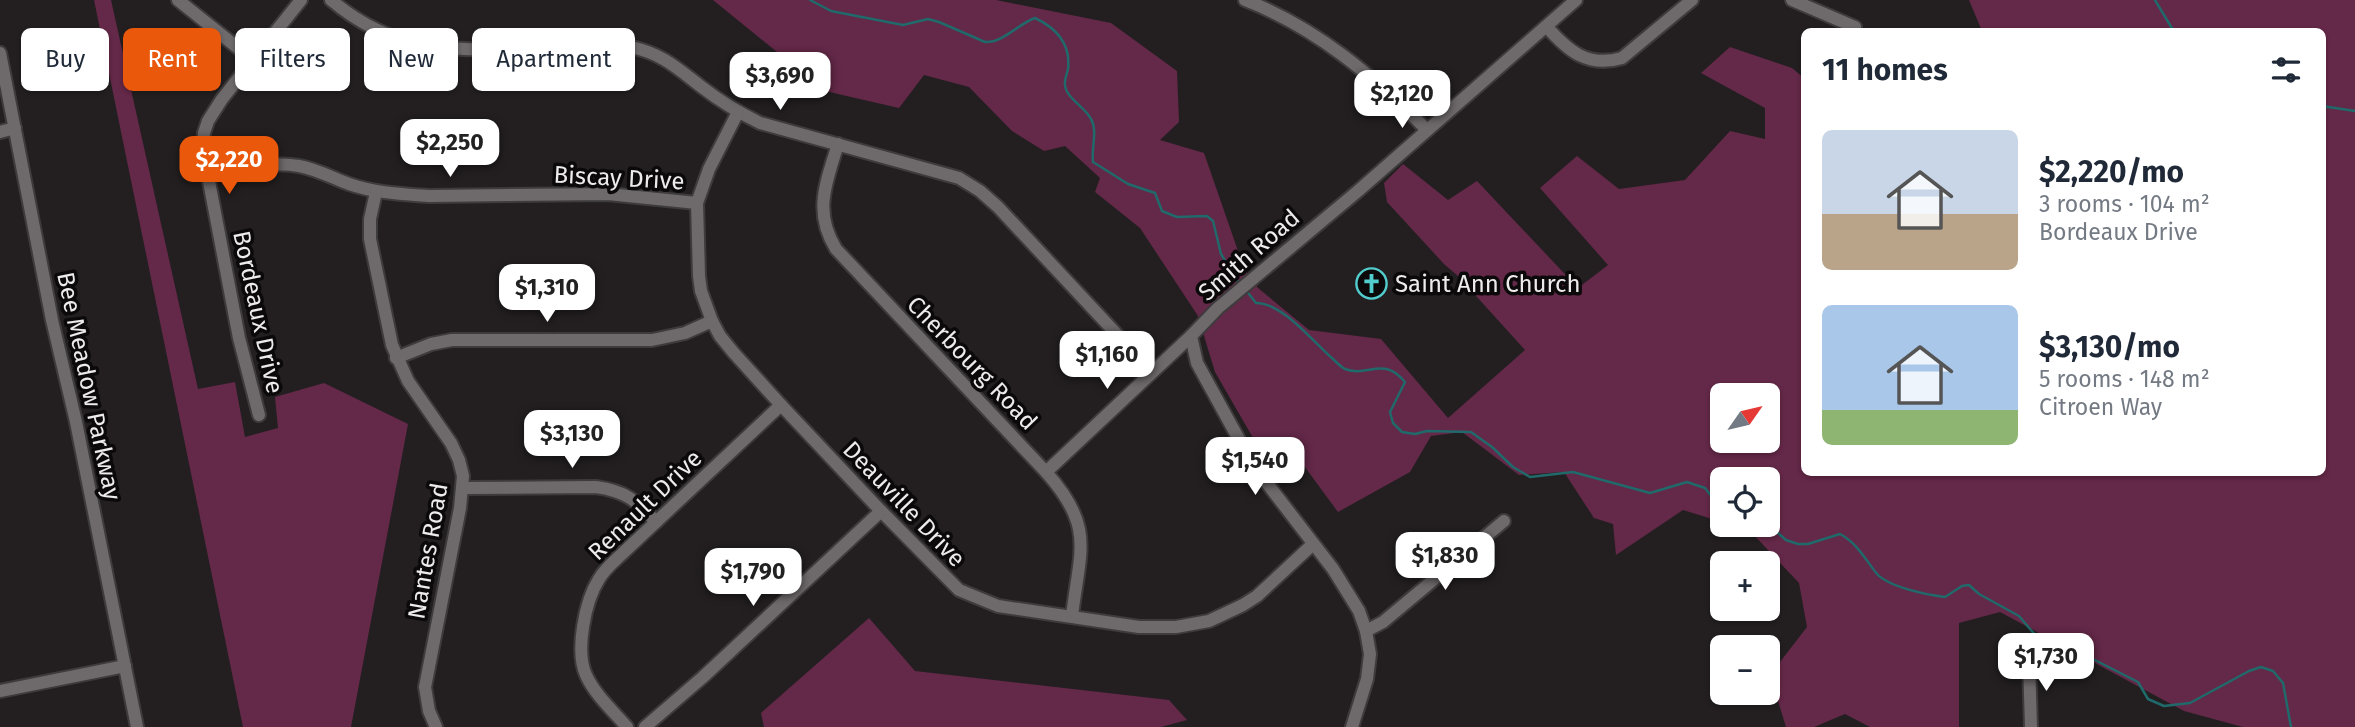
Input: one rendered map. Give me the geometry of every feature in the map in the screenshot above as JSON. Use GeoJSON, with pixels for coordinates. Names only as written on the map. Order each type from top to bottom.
{"type":"FeatureCollection","features":[{"type":"Feature","properties":{"kind":"street"},"geometry":{"type":"LineString","coordinates":[[178,0],[235,46]]}},
{"type":"Feature","properties":{"kind":"street","name":"Bordeaux Drive"},"geometry":{"type":"LineString","coordinates":[[279,28],[301,0]]}},
{"type":"Feature","properties":{"kind":"street"},"geometry":{"type":"LineString","coordinates":[[331,0],[362,24],[385,35],[427,47],[631,47],[650,51],[668,60],[738,112],[778,129],[947,173],[980,191],[998,207],[1152,372]]}},
{"type":"Feature","properties":{"kind":"street"},"geometry":{"type":"LineString","coordinates":[[1245,0],[1288,19],[1338,50],[1375,80],[1427,130]]}},
{"type":"Feature","properties":{"kind":"street","name":"Smith Road"},"geometry":{"type":"LineString","coordinates":[[1352,727],[1369,666],[1366,631],[1349,592],[1253,465],[1197,363],[1191,336],[1247,283],[1576,0]]}},
{"type":"Feature","properties":{"kind":"street"},"geometry":{"type":"LineString","coordinates":[[1547,27],[1564,47],[1581,58],[1610,62],[1622,58],[1692,0]]}},
{"type":"Feature","properties":{"kind":"street"},"geometry":{"type":"LineString","coordinates":[[1792,0],[1855,27]]}},
{"type":"Feature","properties":{"kind":"street","name":"Bee Meadow Parkway"},"geometry":{"type":"LineString","coordinates":[[0,53],[52,320],[76,422],[137,727]]}},
{"type":"Feature","properties":{"kind":"street","name":"Bordeaux Drive"},"geometry":{"type":"LineString","coordinates":[[235,84],[208,121],[203,150],[239,338],[259,415]]}},
{"type":"Feature","properties":{"kind":"street","name":"Deauville Drive"},"geometry":{"type":"LineString","coordinates":[[738,112],[709,169],[697,203],[699,276],[701,291],[712,321],[733,352],[781,405],[947,580],[970,596],[998,606],[1157,628],[1209,621],[1227,614],[1257,596],[1313,544]]}},
{"type":"Feature","properties":{"kind":"street"},"geometry":{"type":"LineString","coordinates":[[0,132],[15,128]]}},
{"type":"Feature","properties":{"kind":"street","name":"Cherbourg Road"},"geometry":{"type":"LineString","coordinates":[[838,144],[822,202],[825,227],[836,249],[1046,471],[1072,504],[1081,530],[1072,616]]}},
{"type":"Feature","properties":{"kind":"street","name":"Biscay Drive"},"geometry":{"type":"LineString","coordinates":[[208,176],[255,166],[289,165],[300,166],[376,192],[429,196],[608,194],[697,203]]}},
{"type":"Feature","properties":{"kind":"street","name":"Nantes Road"},"geometry":{"type":"LineString","coordinates":[[376,192],[370,219],[370,239],[396,358],[408,381],[451,443],[459,460],[463,488],[428,666],[426,698],[436,727]]}},
{"type":"Feature","properties":{"kind":"street"},"geometry":{"type":"LineString","coordinates":[[396,358],[431,344],[452,341],[667,338],[685,334],[712,321]]}},
{"type":"Feature","properties":{"kind":"street"},"geometry":{"type":"LineString","coordinates":[[1046,471],[1191,336]]}},
{"type":"Feature","properties":{"kind":"street","name":"Renault Drive"},"geometry":{"type":"LineString","coordinates":[[627,727],[596,692],[582,664],[581,642],[588,603],[601,576],[781,405]]}},
{"type":"Feature","properties":{"kind":"street"},"geometry":{"type":"LineString","coordinates":[[463,488],[612,489],[624,492],[641,505],[656,522]]}},
{"type":"Feature","properties":{"kind":"street"},"geometry":{"type":"LineString","coordinates":[[645,727],[704,677],[881,511]]}},
{"type":"Feature","properties":{"kind":"street"},"geometry":{"type":"LineString","coordinates":[[1366,631],[1383,622],[1504,521]]}},
{"type":"Feature","properties":{"kind":"street"},"geometry":{"type":"LineString","coordinates":[[2029,660],[2031,727]]}},
{"type":"Feature","properties":{"kind":"street"},"geometry":{"type":"LineString","coordinates":[[0,691],[125,666]]}},
{"type":"Feature","properties":{"kind":"shaded area"},"geometry":{"type":"Polygon","coordinates":[[[94,0],[111,0],[123,54],[123,91],[131,91],[198,389],[235,382],[245,437],[278,428],[275,397],[324,383],[408,424],[351,727],[243,727],[109,73],[109,28],[100,28],[94,0]]]}},
{"type":"Feature","properties":{"kind":"shaded area"},"geometry":{"type":"Polygon","coordinates":[[[713,0],[996,0],[1111,23],[1177,71],[1179,122],[1160,140],[1204,153],[1245,271],[1258,288],[1309,330],[1381,339],[1448,418],[1525,350],[1387,202],[1384,183],[1403,164],[1448,200],[1477,181],[1578,288],[1608,265],[1540,188],[1577,156],[1619,189],[1685,180],[1730,131],[1765,139],[1765,108],[1701,73],[1730,47],[1792,68],[1801,76],[1801,476],[2326,476],[2326,28],[1981,28],[1969,0],[2355,0],[2355,727],[2243,727],[2184,711],[2000,612],[1959,623],[1959,727],[1870,727],[1845,714],[1814,727],[1786,727],[1779,705],[1780,662],[1807,627],[1799,583],[1780,563],[1780,551],[1769,551],[1756,537],[1780,537],[1780,467],[1710,467],[1710,518],[1683,510],[1616,555],[1613,524],[1594,518],[1564,472],[1519,475],[1462,432],[1431,436],[1410,472],[1338,512],[1296,455],[1271,469],[1215,372],[1198,316],[1140,228],[1095,192],[1100,178],[1065,146],[1044,151],[1012,131],[969,87],[924,75],[899,108],[825,91],[713,0]]]}},
{"type":"Feature","properties":{"kind":"shaded area"},"geometry":{"type":"Polygon","coordinates":[[[869,618],[915,671],[1169,700],[1187,720],[1161,727],[764,727],[761,713],[869,618]]]}},
{"type":"Feature","properties":{"kind":"waterway"},"geometry":{"type":"LineString","coordinates":[[810,0],[831,11],[903,25],[928,19],[985,42],[998,40],[1035,18],[1043,22],[1061,38],[1067,52],[1066,90],[1093,124],[1093,162],[1128,184],[1155,193],[1162,211],[1177,217],[1207,216],[1213,221],[1221,254],[1240,285]]}},
{"type":"Feature","properties":{"kind":"waterway"},"geometry":{"type":"LineString","coordinates":[[2155,0],[2172,28]]}},
{"type":"Feature","properties":{"kind":"waterway"},"geometry":{"type":"LineString","coordinates":[[2326,107],[2355,111]]}},
{"type":"Feature","properties":{"kind":"waterway"},"geometry":{"type":"LineString","coordinates":[[1245,289],[1256,303],[1276,309],[1287,316],[1345,369],[1361,371],[1382,368],[1397,374],[1405,382],[1390,412],[1393,423],[1402,432],[1471,432],[1513,467],[1530,477],[1573,472],[1650,493],[1687,482],[1705,488],[1710,494]]}},
{"type":"Feature","properties":{"kind":"waterway"},"geometry":{"type":"LineString","coordinates":[[1780,535],[1798,544],[1808,544],[1840,534],[1856,547],[1883,579],[1909,590],[1945,597],[1962,586],[1969,585],[1979,594],[2019,616],[2036,636],[2081,653],[2138,682],[2148,699],[2164,706],[2190,703],[2261,667],[2273,671],[2283,683],[2291,727]]}},
{"type":"Feature","properties":{"kind":"place","name":"Saint Ann Church"},"geometry":{"type":"Point","coordinates":[1372,284]}}]}
